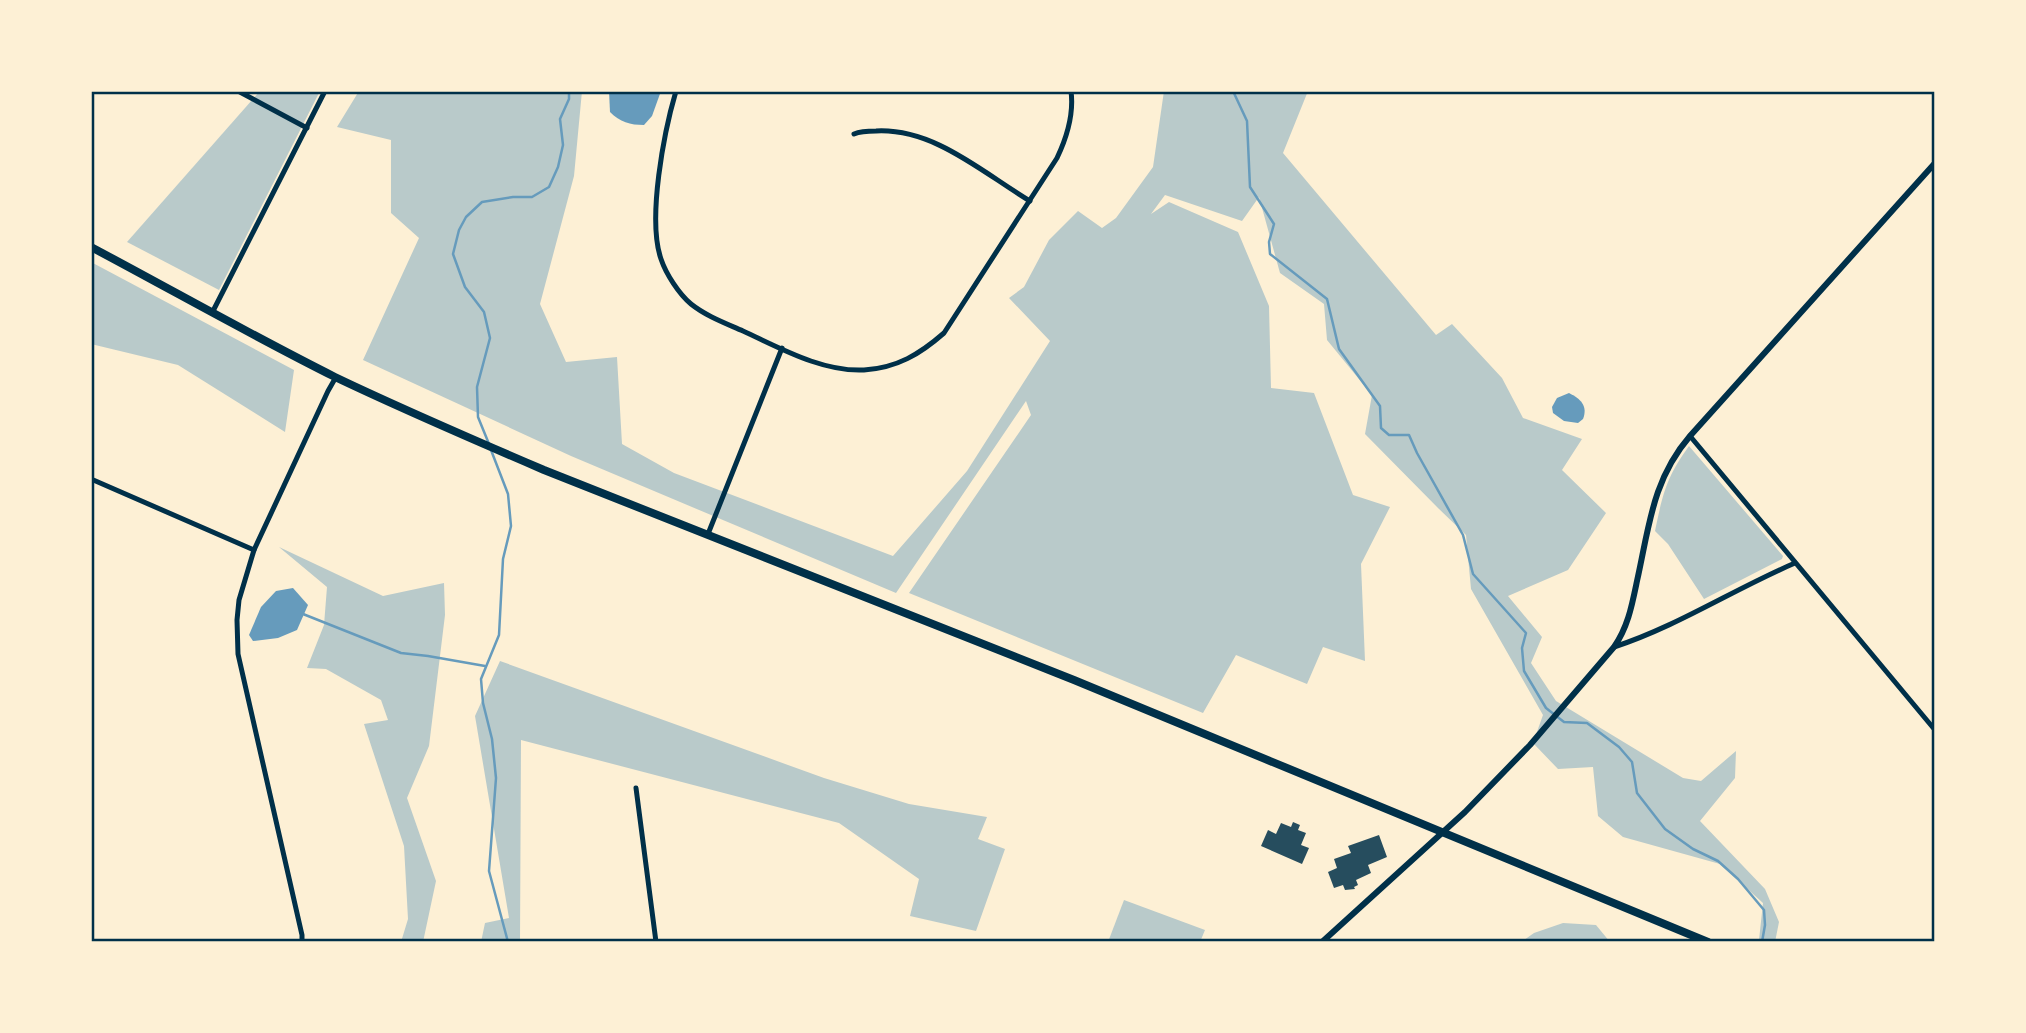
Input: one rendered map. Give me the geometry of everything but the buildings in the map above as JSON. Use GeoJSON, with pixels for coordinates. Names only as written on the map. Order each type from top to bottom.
{"type":"FeatureCollection","features":[{"type":"Feature","properties":{"kind":"highway"},"geometry":{"type":"LineString","coordinates":[[91,247],[336,377],[470,439],[1074,680],[1708,942]]}},
{"type":"Feature","properties":{"kind":"street"},"geometry":{"type":"LineString","coordinates":[[238,91],[307,128]]}},
{"type":"Feature","properties":{"kind":"street"},"geometry":{"type":"LineString","coordinates":[[212,313],[325,91]]}},
{"type":"Feature","properties":{"kind":"street"},"geometry":{"type":"LineString","coordinates":[[676,91],[656,198],[656,239],[662,261],[680,293],[708,315],[822,364],[847,370],[866,370],[891,365],[921,352],[944,333],[1057,158],[1065,142],[1072,107],[1071,91]]}},
{"type":"Feature","properties":{"kind":"street"},"geometry":{"type":"LineString","coordinates":[[854,134],[882,130],[927,140],[946,148],[1030,201]]}},
{"type":"Feature","properties":{"kind":"street"},"geometry":{"type":"LineString","coordinates":[[1322,942],[1443,833],[1549,723],[1614,647],[1622,635],[1631,610],[1662,478],[1672,459],[1935,163]]}},
{"type":"Feature","properties":{"kind":"street"},"geometry":{"type":"LineString","coordinates":[[708,534],[782,348]]}},
{"type":"Feature","properties":{"kind":"street"},"geometry":{"type":"LineString","coordinates":[[302,942],[238,654],[237,620],[239,600],[254,550],[336,377]]}},
{"type":"Feature","properties":{"kind":"street"},"geometry":{"type":"LineString","coordinates":[[1690,436],[1935,730]]}},
{"type":"Feature","properties":{"kind":"street"},"geometry":{"type":"LineString","coordinates":[[91,479],[254,550]]}},
{"type":"Feature","properties":{"kind":"street"},"geometry":{"type":"LineString","coordinates":[[1614,647],[1678,621],[1751,582],[1795,563]]}},
{"type":"Feature","properties":{"kind":"street"},"geometry":{"type":"LineString","coordinates":[[636,788],[656,942]]}},
{"type":"Feature","properties":{"kind":"shaded area"},"geometry":{"type":"Polygon","coordinates":[[[260,91],[320,91],[219,290],[127,242],[260,91]]]}},
{"type":"Feature","properties":{"kind":"shaded area"},"geometry":{"type":"Polygon","coordinates":[[[359,91],[582,91],[574,176],[540,304],[566,362],[617,357],[622,444],[674,473],[893,556],[967,471],[1050,341],[1009,298],[1024,287],[1049,240],[1078,211],[1102,228],[1116,218],[1153,167],[1164,91],[1308,91],[1283,153],[1436,335],[1452,324],[1502,378],[1523,418],[1582,439],[1562,470],[1606,513],[1568,570],[1508,596],[1542,637],[1531,663],[1556,701],[1683,778],[1701,781],[1736,751],[1735,778],[1700,821],[1765,889],[1779,922],[1775,942],[1759,940],[1763,903],[1720,864],[1623,837],[1598,816],[1593,767],[1558,769],[1533,743],[1543,715],[1471,589],[1466,535],[1365,434],[1372,395],[1327,340],[1324,304],[1280,273],[1259,197],[1242,221],[1165,195],[1151,214],[1169,202],[1238,232],[1269,306],[1271,388],[1314,393],[1353,495],[1390,507],[1361,564],[1365,661],[1323,647],[1307,684],[1236,655],[1203,713],[909,593],[1031,415],[1026,401],[896,593],[571,456],[363,360],[419,238],[391,213],[391,140],[337,127],[359,91]]]}},
{"type":"Feature","properties":{"kind":"shaded area"},"geometry":{"type":"Polygon","coordinates":[[[91,262],[294,370],[285,432],[178,365],[91,344],[91,262]]]}},
{"type":"Feature","properties":{"kind":"shaded area"},"geometry":{"type":"Polygon","coordinates":[[[1689,446],[1783,556],[1782,559],[1704,599],[1668,544],[1655,531],[1666,486],[1689,446]]]}},
{"type":"Feature","properties":{"kind":"shaded area"},"geometry":{"type":"Polygon","coordinates":[[[279,547],[383,596],[444,583],[445,615],[429,746],[407,798],[436,881],[423,942],[401,942],[408,919],[404,846],[364,724],[388,720],[381,700],[326,669],[307,668],[324,625],[327,587],[279,547]]]}},
{"type":"Feature","properties":{"kind":"shaded area"},"geometry":{"type":"Polygon","coordinates":[[[500,661],[824,778],[909,804],[987,817],[978,839],[1005,849],[976,931],[910,916],[919,879],[839,823],[521,740],[520,942],[481,942],[485,923],[509,918],[475,716],[500,661]]]}},
{"type":"Feature","properties":{"kind":"shaded area"},"geometry":{"type":"Polygon","coordinates":[[[1124,900],[1205,930],[1200,942],[1108,942],[1124,900]]]}},
{"type":"Feature","properties":{"kind":"shaded area"},"geometry":{"type":"Polygon","coordinates":[[[1563,923],[1596,925],[1610,942],[1521,942],[1534,933],[1563,923]]]}},
{"type":"Feature","properties":{"kind":"water"},"geometry":{"type":"Polygon","coordinates":[[[609,91],[661,91],[652,116],[644,125],[626,122],[610,112],[609,91]]]}},
{"type":"Feature","properties":{"kind":"water"},"geometry":{"type":"Polygon","coordinates":[[[1569,393],[1580,400],[1584,407],[1583,419],[1578,423],[1564,421],[1553,413],[1552,407],[1557,398],[1569,393]]]}},
{"type":"Feature","properties":{"kind":"water"},"geometry":{"type":"Polygon","coordinates":[[[293,588],[308,605],[297,630],[278,638],[253,641],[249,635],[261,607],[276,591],[293,588]]]}},
{"type":"Feature","properties":{"kind":"waterway"},"geometry":{"type":"LineString","coordinates":[[489,444],[478,417],[477,387],[490,338],[484,312],[465,287],[453,254],[459,230],[466,217],[482,202],[532,197],[549,187],[558,167],[563,145],[560,119],[569,99],[569,91]]}},
{"type":"Feature","properties":{"kind":"waterway"},"geometry":{"type":"LineString","coordinates":[[1233,91],[1247,121],[1250,187],[1274,224],[1269,242],[1270,254],[1327,299],[1339,349],[1380,406],[1381,428],[1389,435],[1409,435],[1463,535],[1473,574],[1526,633],[1522,648],[1524,671],[1546,708],[1564,722],[1587,723],[1619,747],[1632,762],[1637,793],[1665,829],[1693,849],[1718,861],[1738,879],[1764,910],[1762,942]]}},
{"type":"Feature","properties":{"kind":"waterway"},"geometry":{"type":"LineString","coordinates":[[491,450],[508,494],[511,526],[503,559],[499,635],[481,679],[496,778],[489,871],[508,942]]}},
{"type":"Feature","properties":{"kind":"waterway"},"geometry":{"type":"LineString","coordinates":[[303,614],[401,653],[485,666]]}}]}
